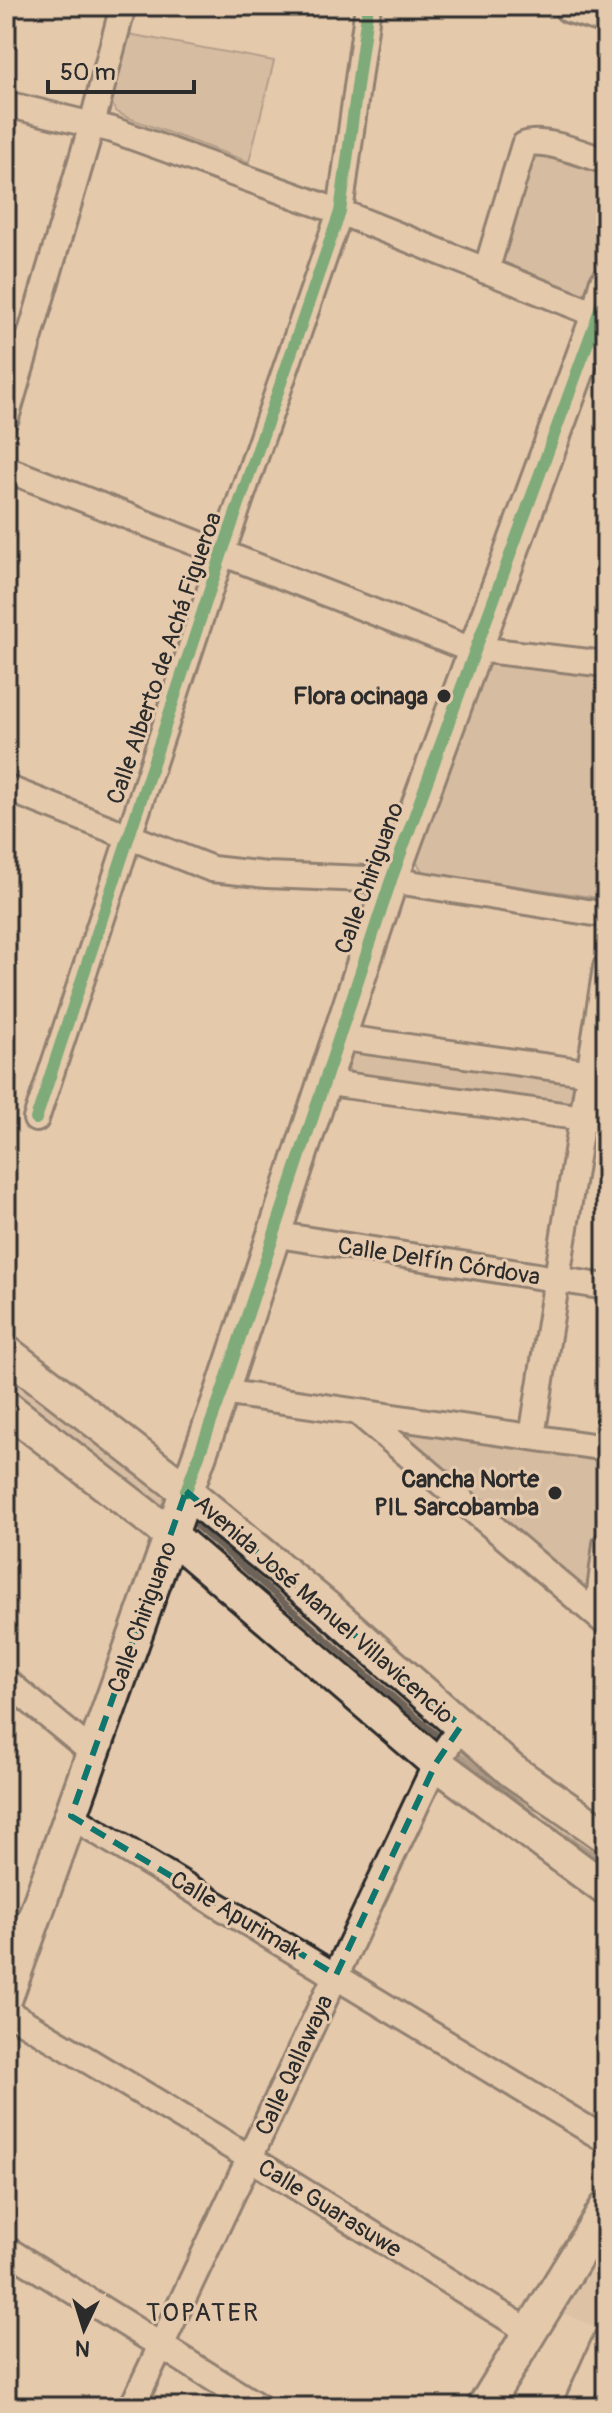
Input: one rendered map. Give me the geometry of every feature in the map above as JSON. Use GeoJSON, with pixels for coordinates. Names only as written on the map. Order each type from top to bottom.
{"type":"FeatureCollection","features":[{"type":"Feature","properties":{"kind":"main road"},"geometry":{"type":"LineString","coordinates":[[570,6],[606,17]]}},
{"type":"Feature","properties":{"kind":"main road","name":"Calle Chiriguano"},"geometry":{"type":"LineString","coordinates":[[6,1997],[222,1392],[391,880],[602,300]]}},
{"type":"Feature","properties":{"kind":"main road","name":"Avenida José Manuel Villavicencio"},"geometry":{"type":"LineString","coordinates":[[6,1352],[186,1491],[327,1608],[511,1770],[606,1836]]}},
{"type":"Feature","properties":{"kind":"main road","name":"Avenida José Manuel Villavicencio"},"geometry":{"type":"LineString","coordinates":[[7,1411],[172,1536],[436,1763],[606,1889]]}},
{"type":"Feature","properties":{"kind":"main road"},"geometry":{"type":"LineString","coordinates":[[484,2407],[606,2208]]}},
{"type":"Feature","properties":{"kind":"street"},"geometry":{"type":"LineString","coordinates":[[6,418],[92,124],[123,6]]}},
{"type":"Feature","properties":{"kind":"street","name":"Calle Alberto de Achá Figueroa"},"geometry":{"type":"LineString","coordinates":[[36,1119],[222,553],[340,212],[368,6]]}},
{"type":"Feature","properties":{"kind":"street"},"geometry":{"type":"LineString","coordinates":[[6,104],[92,124],[340,212],[486,271],[602,300]]}},
{"type":"Feature","properties":{"kind":"street"},"geometry":{"type":"LineString","coordinates":[[486,271],[524,145],[531,141],[542,142],[606,161]]}},
{"type":"Feature","properties":{"kind":"street"},"geometry":{"type":"LineString","coordinates":[[6,470],[476,649],[606,664]]}},
{"type":"Feature","properties":{"kind":"street"},"geometry":{"type":"LineString","coordinates":[[6,788],[212,869],[267,875],[391,880],[606,915]]}},
{"type":"Feature","properties":{"kind":"street"},"geometry":{"type":"LineString","coordinates":[[532,1437],[557,1280],[594,1120],[606,967]]}},
{"type":"Feature","properties":{"kind":"street"},"geometry":{"type":"LineString","coordinates":[[337,1037],[598,1074]]}},
{"type":"Feature","properties":{"kind":"street"},"geometry":{"type":"LineString","coordinates":[[322,1082],[594,1120]]}},
{"type":"Feature","properties":{"kind":"street","name":"Calle Delfín Córdova"},"geometry":{"type":"LineString","coordinates":[[272,1234],[606,1287]]}},
{"type":"Feature","properties":{"kind":"street"},"geometry":{"type":"LineString","coordinates":[[222,1392],[606,1448]]}},
{"type":"Feature","properties":{"kind":"street"},"geometry":{"type":"LineString","coordinates":[[359,1413],[601,1619]]}},
{"type":"Feature","properties":{"kind":"street"},"geometry":{"type":"LineString","coordinates":[[601,1619],[606,1544]]}},
{"type":"Feature","properties":{"kind":"street"},"geometry":{"type":"LineString","coordinates":[[6,1681],[93,1753]]}},
{"type":"Feature","properties":{"kind":"street","name":"Calle Qallawaya"},"geometry":{"type":"LineString","coordinates":[[132,2407],[436,1763],[461,1726]]}},
{"type":"Feature","properties":{"kind":"street","name":"Calle Apurimak"},"geometry":{"type":"LineString","coordinates":[[71,1816],[606,2140]]}},
{"type":"Feature","properties":{"kind":"street","name":"Calle Guarasuwe"},"geometry":{"type":"LineString","coordinates":[[6,2011],[530,2332]]}},
{"type":"Feature","properties":{"kind":"street"},"geometry":{"type":"LineString","coordinates":[[6,2249],[259,2407]]}},
{"type":"Feature","properties":{"kind":"street"},"geometry":{"type":"LineString","coordinates":[[576,2407],[606,2340]]}},
{"type":"Feature","properties":{"kind":"highlighted area"},"geometry":{"type":"Polygon","coordinates":[[[186,1491],[461,1726],[436,1763],[336,1975],[71,1816],[186,1491]]]}},
{"type":"Feature","properties":{"kind":"shaded area"},"geometry":{"type":"Polygon","coordinates":[[[128,34],[274,61],[249,162],[115,111],[111,100],[128,34]]]}},
{"type":"Feature","properties":{"kind":"shaded area"},"geometry":{"type":"Polygon","coordinates":[[[533,148],[606,166],[606,235],[594,285],[589,292],[581,294],[503,265],[499,260],[533,148]]]}},
{"type":"Feature","properties":{"kind":"shaded area"},"geometry":{"type":"Polygon","coordinates":[[[492,662],[606,673],[606,899],[423,872],[417,863],[485,667],[492,662]]]}},
{"type":"Feature","properties":{"kind":"shaded area"},"geometry":{"type":"Polygon","coordinates":[[[352,1049],[571,1079],[577,1086],[574,1105],[354,1076],[345,1064],[352,1049]]]}},
{"type":"Feature","properties":{"kind":"shaded area"},"geometry":{"type":"Polygon","coordinates":[[[6,1363],[174,1492],[165,1517],[6,1392],[6,1363]]]}},
{"type":"Feature","properties":{"kind":"shaded area"},"geometry":{"type":"Polygon","coordinates":[[[414,1432],[606,1460],[606,1494],[592,1583],[587,1591],[410,1444],[410,1435],[414,1432]]]}},
{"type":"Feature","properties":{"kind":"shaded area"},"geometry":{"type":"Polygon","coordinates":[[[199,1515],[448,1729],[436,1750],[188,1531],[189,1523],[199,1515]]]}},
{"type":"Feature","properties":{"kind":"shaded area"},"geometry":{"type":"Polygon","coordinates":[[[461,1742],[606,1846],[606,1878],[449,1755],[461,1742]]]}},
{"type":"Feature","properties":{"kind":"shaded area"},"geometry":{"type":"Polygon","coordinates":[[[606,2224],[606,2294],[595,2327],[556,2310],[606,2224]]]}},
{"type":"Feature","properties":{"kind":"waterway"},"geometry":{"type":"LineString","coordinates":[[197,1527],[438,1736]]}},
{"type":"Feature","properties":{"kind":"waterway"},"geometry":{"type":"LineString","coordinates":[[457,1753],[544,1823],[606,1863]]}},
{"type":"Feature","properties":{"kind":"cycle path"},"geometry":{"type":"LineString","coordinates":[[36,1119],[222,553],[340,212],[368,6]]}},
{"type":"Feature","properties":{"kind":"cycle path"},"geometry":{"type":"LineString","coordinates":[[186,1491],[222,1392],[391,880],[598,315],[606,284]]}},
{"type":"Feature","properties":{"kind":"place","name":"Flora ocinaga"},"geometry":{"type":"Point","coordinates":[444,696]}},
{"type":"Feature","properties":{"kind":"place","name":"Cancha Norte PIL Sarcobamba"},"geometry":{"type":"Point","coordinates":[555,1493]}},
{"type":"Feature","properties":{"kind":"district","name":"TOPATER"},"geometry":{"type":"Point","coordinates":[203,2312]}}]}
